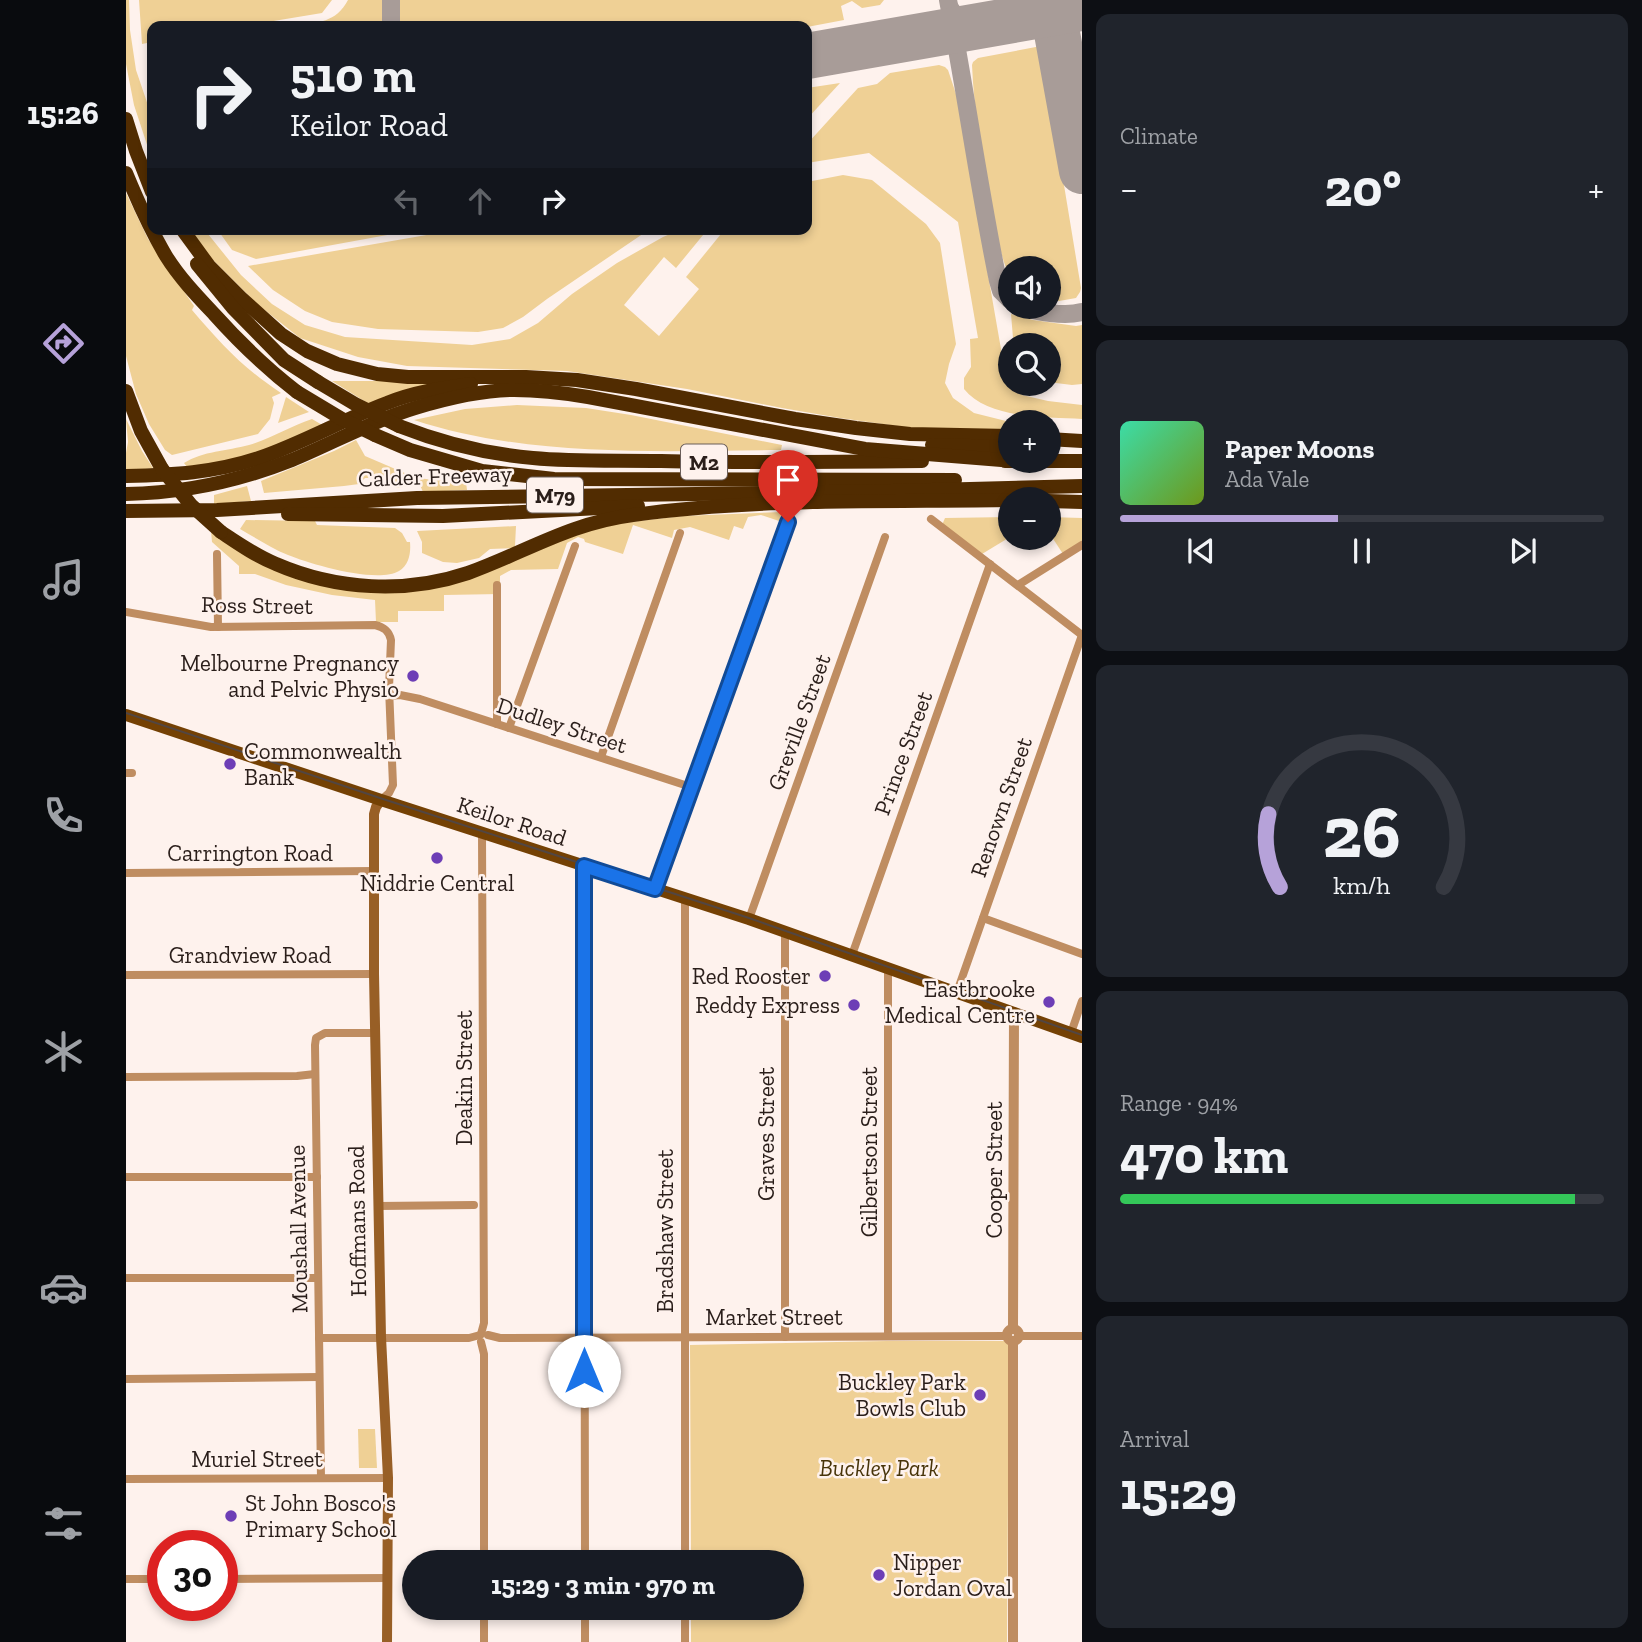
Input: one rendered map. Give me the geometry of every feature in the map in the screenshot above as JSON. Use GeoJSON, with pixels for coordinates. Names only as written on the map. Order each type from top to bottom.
{"type":"FeatureCollection","features":[{"type":"Feature","properties":{"kind":"highway"},"geometry":{"type":"LineString","coordinates":[[126,119],[147,179]]}},
{"type":"Feature","properties":{"kind":"highway"},"geometry":{"type":"LineString","coordinates":[[136,151],[147,172]]}},
{"type":"Feature","properties":{"kind":"highway","name":"M2"},"geometry":{"type":"LineString","coordinates":[[126,173],[147,221]]}},
{"type":"Feature","properties":{"kind":"highway","name":"M2"},"geometry":{"type":"LineString","coordinates":[[155,235],[167,258],[194,293],[270,371],[297,391],[342,419],[375,435],[410,450],[482,471],[554,479],[1082,483]]}},
{"type":"Feature","properties":{"kind":"highway","name":"M2"},"geometry":{"type":"LineString","coordinates":[[176,235],[211,282],[284,360],[355,404],[399,426],[429,437],[503,455],[534,458],[770,462],[998,461]]}},
{"type":"Feature","properties":{"kind":"highway"},"geometry":{"type":"LineString","coordinates":[[186,235],[209,266],[281,334],[307,351],[337,364],[377,374],[408,377],[577,380],[794,419],[884,432],[998,438]]}},
{"type":"Feature","properties":{"kind":"highway"},"geometry":{"type":"LineString","coordinates":[[126,476],[184,474],[257,458],[387,403],[419,393],[471,384],[546,378]]}},
{"type":"Feature","properties":{"kind":"highway"},"geometry":{"type":"LineString","coordinates":[[512,390],[564,389],[628,395],[863,440],[910,445],[998,440]]}},
{"type":"Feature","properties":{"kind":"highway","name":"Calder Freeway"},"geometry":{"type":"LineString","coordinates":[[126,494],[176,491],[234,479],[291,460],[416,408],[456,398],[512,390],[588,397],[866,449],[998,460]]}},
{"type":"Feature","properties":{"kind":"highway"},"geometry":{"type":"LineString","coordinates":[[127,396],[141,431],[162,469],[191,505],[221,532],[256,554],[297,572],[344,584],[393,587],[432,582],[468,573],[557,534],[599,521],[652,512],[736,506]]}},
{"type":"Feature","properties":{"kind":"highway"},"geometry":{"type":"LineString","coordinates":[[1061,436],[1082,435]]}},
{"type":"Feature","properties":{"kind":"highway"},"geometry":{"type":"LineString","coordinates":[[1061,439],[1082,441]]}},
{"type":"Feature","properties":{"kind":"highway"},"geometry":{"type":"LineString","coordinates":[[1061,447],[1082,448]]}},
{"type":"Feature","properties":{"kind":"highway","name":"M2"},"geometry":{"type":"LineString","coordinates":[[1061,461],[1082,461]]}},
{"type":"Feature","properties":{"kind":"highway","name":"Calder Freeway"},"geometry":{"type":"LineString","coordinates":[[126,511],[217,510],[417,498],[893,491],[1082,483]]}},
{"type":"Feature","properties":{"kind":"highway"},"geometry":{"type":"LineString","coordinates":[[217,510],[273,514],[443,516],[626,507],[998,500]]}},
{"type":"Feature","properties":{"kind":"highway"},"geometry":{"type":"LineString","coordinates":[[1061,500],[1082,500]]}},
{"type":"Feature","properties":{"kind":"main road","name":"Keilor Road"},"geometry":{"type":"LineString","coordinates":[[126,715],[748,919],[1076,1035]]}},
{"type":"Feature","properties":{"kind":"main road","name":"Hoffmans Road"},"geometry":{"type":"LineString","coordinates":[[381,800],[374,814],[374,974],[382,1386],[388,1478],[387,1642]]}},
{"type":"Feature","properties":{"kind":"street"},"geometry":{"type":"LineString","coordinates":[[931,519],[1082,635]]}},
{"type":"Feature","properties":{"kind":"street"},"geometry":{"type":"LineString","coordinates":[[655,889],[788,522]]}},
{"type":"Feature","properties":{"kind":"street"},"geometry":{"type":"LineString","coordinates":[[601,758],[680,533]]}},
{"type":"Feature","properties":{"kind":"street","name":"Greville Street"},"geometry":{"type":"LineString","coordinates":[[748,919],[885,537]]}},
{"type":"Feature","properties":{"kind":"street"},"geometry":{"type":"LineString","coordinates":[[1018,585],[1082,545]]}},
{"type":"Feature","properties":{"kind":"street"},"geometry":{"type":"LineString","coordinates":[[509,728],[575,546]]}},
{"type":"Feature","properties":{"kind":"street"},"geometry":{"type":"LineString","coordinates":[[217,554],[218,627]]}},
{"type":"Feature","properties":{"kind":"street","name":"Prince Street"},"geometry":{"type":"LineString","coordinates":[[852,955],[990,564]]}},
{"type":"Feature","properties":{"kind":"street"},"geometry":{"type":"LineString","coordinates":[[497,585],[497,724]]}},
{"type":"Feature","properties":{"kind":"street","name":"Ross Street"},"geometry":{"type":"LineString","coordinates":[[126,612],[206,627],[376,625],[387,631],[390,640],[389,692]]}},
{"type":"Feature","properties":{"kind":"street","name":"Renown Street"},"geometry":{"type":"LineString","coordinates":[[957,992],[1082,635]]}},
{"type":"Feature","properties":{"kind":"street"},"geometry":{"type":"LineString","coordinates":[[381,800],[393,785],[389,692]]}},
{"type":"Feature","properties":{"kind":"street","name":"Dudley Street"},"geometry":{"type":"LineString","coordinates":[[389,692],[420,699],[691,788]]}},
{"type":"Feature","properties":{"kind":"street","name":"Deakin Street"},"geometry":{"type":"LineString","coordinates":[[482,833],[484,1550]]}},
{"type":"Feature","properties":{"kind":"street"},"geometry":{"type":"LineString","coordinates":[[584,866],[584,1550]]}},
{"type":"Feature","properties":{"kind":"street","name":"Carrington Road"},"geometry":{"type":"LineString","coordinates":[[126,873],[374,872]]}},
{"type":"Feature","properties":{"kind":"street","name":"Bradshaw Street"},"geometry":{"type":"LineString","coordinates":[[685,899],[685,1550]]}},
{"type":"Feature","properties":{"kind":"street"},"geometry":{"type":"LineString","coordinates":[[983,918],[1082,954]]}},
{"type":"Feature","properties":{"kind":"street","name":"Graves Street"},"geometry":{"type":"LineString","coordinates":[[785,932],[785,1337]]}},
{"type":"Feature","properties":{"kind":"street","name":"Gilbertson Street"},"geometry":{"type":"LineString","coordinates":[[888,967],[888,1336]]}},
{"type":"Feature","properties":{"kind":"street","name":"Grandview Road"},"geometry":{"type":"LineString","coordinates":[[126,975],[374,974]]}},
{"type":"Feature","properties":{"kind":"street"},"geometry":{"type":"LineString","coordinates":[[1076,1035],[1082,1001]]}},
{"type":"Feature","properties":{"kind":"street","name":"Cooper Street"},"geometry":{"type":"LineString","coordinates":[[1013,1642],[1014,1012]]}},
{"type":"Feature","properties":{"kind":"street","name":"Moushall Avenue"},"geometry":{"type":"LineString","coordinates":[[321,1478],[315,1045],[316,1038],[325,1033],[375,1033]]}},
{"type":"Feature","properties":{"kind":"street"},"geometry":{"type":"LineString","coordinates":[[126,1077],[315,1077]]}},
{"type":"Feature","properties":{"kind":"street"},"geometry":{"type":"LineString","coordinates":[[126,1177],[317,1177]]}},
{"type":"Feature","properties":{"kind":"street"},"geometry":{"type":"LineString","coordinates":[[378,1206],[474,1205]]}},
{"type":"Feature","properties":{"kind":"street"},"geometry":{"type":"LineString","coordinates":[[126,1278],[318,1278]]}},
{"type":"Feature","properties":{"kind":"street","name":"Market Street"},"geometry":{"type":"LineString","coordinates":[[319,1338],[1082,1336]]}},
{"type":"Feature","properties":{"kind":"street"},"geometry":{"type":"LineString","coordinates":[[126,1379],[319,1377]]}},
{"type":"Feature","properties":{"kind":"street","name":"Muriel Street"},"geometry":{"type":"LineString","coordinates":[[126,1479],[388,1478]]}},
{"type":"Feature","properties":{"kind":"street"},"geometry":{"type":"LineString","coordinates":[[238,1579],[388,1578]]}},
{"type":"Feature","properties":{"kind":"street"},"geometry":{"type":"LineString","coordinates":[[127,1579],[147,1579]]}},
{"type":"Feature","properties":{"kind":"street"},"geometry":{"type":"LineString","coordinates":[[484,1620],[484,1642]]}},
{"type":"Feature","properties":{"kind":"street"},"geometry":{"type":"LineString","coordinates":[[585,1620],[585,1642]]}},
{"type":"Feature","properties":{"kind":"street"},"geometry":{"type":"LineString","coordinates":[[685,1620],[685,1642]]}},
{"type":"Feature","properties":{"kind":"green space"},"geometry":{"type":"Polygon","coordinates":[[[126,0],[129,0],[136,70],[147,102],[147,145],[134,105],[126,64],[126,0]]]}},
{"type":"Feature","properties":{"kind":"green space"},"geometry":{"type":"Polygon","coordinates":[[[139,0],[332,0],[322,13],[274,21],[147,21],[147,43],[142,44],[139,0]]]}},
{"type":"Feature","properties":{"kind":"green space"},"geometry":{"type":"Polygon","coordinates":[[[348,0],[383,0],[383,21],[322,21],[343,8],[348,0]]]}},
{"type":"Feature","properties":{"kind":"green space"},"geometry":{"type":"Polygon","coordinates":[[[399,0],[884,0],[880,5],[862,8],[852,1],[841,6],[844,20],[812,26],[812,21],[399,21],[399,0]]]}},
{"type":"Feature","properties":{"kind":"green space"},"geometry":{"type":"Polygon","coordinates":[[[1041,46],[1081,288],[1076,298],[1061,301],[1061,256],[1002,256],[977,118],[972,65],[978,58],[1041,46]]]}},
{"type":"Feature","properties":{"kind":"green space"},"geometry":{"type":"Polygon","coordinates":[[[939,65],[948,70],[957,97],[998,333],[998,396],[1026,396],[1082,405],[1082,419],[1061,418],[1061,410],[999,410],[974,399],[964,389],[964,378],[971,367],[970,339],[978,338],[958,222],[869,153],[812,162],[812,139],[858,88],[877,84],[890,73],[939,65]]]}},
{"type":"Feature","properties":{"kind":"green space"},"geometry":{"type":"Polygon","coordinates":[[[840,83],[812,114],[812,87],[840,83]]]}},
{"type":"Feature","properties":{"kind":"green space"},"geometry":{"type":"Polygon","coordinates":[[[843,175],[872,180],[926,224],[940,243],[956,344],[945,383],[953,398],[974,413],[998,419],[998,432],[911,428],[840,418],[687,389],[567,371],[407,366],[358,357],[300,338],[257,304],[208,255],[193,235],[209,235],[241,275],[272,304],[305,325],[345,337],[472,345],[510,339],[538,323],[572,294],[617,263],[663,237],[703,235],[676,268],[664,257],[624,305],[659,336],[699,289],[686,277],[720,235],[812,235],[812,181],[843,175]]]}},
{"type":"Feature","properties":{"kind":"green space"},"geometry":{"type":"Polygon","coordinates":[[[126,193],[148,239],[194,306],[192,310],[233,355],[281,393],[272,397],[274,403],[270,419],[258,434],[172,455],[165,450],[149,424],[136,394],[126,356],[126,193]]]}},
{"type":"Feature","properties":{"kind":"green space"},"geometry":{"type":"Polygon","coordinates":[[[221,235],[387,235],[256,259],[232,250],[221,235]]]}},
{"type":"Feature","properties":{"kind":"green space"},"geometry":{"type":"Polygon","coordinates":[[[426,235],[641,235],[523,317],[503,328],[478,332],[378,329],[332,322],[305,311],[273,290],[248,266],[426,235]]]}},
{"type":"Feature","properties":{"kind":"green space"},"geometry":{"type":"Polygon","coordinates":[[[1011,319],[1082,325],[1082,384],[1061,384],[1061,333],[1013,333],[1011,319]]]}},
{"type":"Feature","properties":{"kind":"green space"},"geometry":{"type":"Polygon","coordinates":[[[332,381],[427,381],[429,386],[369,404],[332,381]]]}},
{"type":"Feature","properties":{"kind":"green space"},"geometry":{"type":"Polygon","coordinates":[[[286,397],[309,412],[278,423],[286,397]]]}},
{"type":"Feature","properties":{"kind":"green space"},"geometry":{"type":"Polygon","coordinates":[[[517,405],[586,408],[782,445],[781,450],[596,450],[503,441],[414,420],[465,409],[517,405]]]}},
{"type":"Feature","properties":{"kind":"green space"},"geometry":{"type":"Polygon","coordinates":[[[126,419],[142,451],[153,468],[126,472],[126,419]]]}},
{"type":"Feature","properties":{"kind":"green space"},"geometry":{"type":"Polygon","coordinates":[[[312,419],[324,426],[269,451],[190,471],[184,463],[207,454],[257,442],[312,419]]]}},
{"type":"Feature","properties":{"kind":"green space"},"geometry":{"type":"Polygon","coordinates":[[[356,440],[365,456],[414,477],[466,482],[467,490],[423,492],[420,485],[395,488],[391,478],[365,478],[359,484],[264,493],[261,481],[356,440]]]}},
{"type":"Feature","properties":{"kind":"green space"},"geometry":{"type":"Polygon","coordinates":[[[247,486],[251,501],[214,504],[214,495],[247,486]]]}},
{"type":"Feature","properties":{"kind":"green space"},"geometry":{"type":"Polygon","coordinates":[[[782,512],[779,521],[761,515],[748,517],[743,529],[734,526],[729,540],[690,527],[674,530],[672,538],[633,525],[623,554],[585,542],[578,537],[567,543],[558,569],[511,570],[500,576],[500,594],[444,595],[444,611],[398,611],[398,622],[376,622],[375,600],[332,595],[286,585],[255,574],[239,574],[239,566],[212,542],[211,531],[267,566],[419,590],[558,540],[612,524],[683,516],[782,512]]]}},
{"type":"Feature","properties":{"kind":"green space"},"geometry":{"type":"Polygon","coordinates":[[[998,517],[998,544],[982,554],[942,525],[945,518],[998,517]]]}},
{"type":"Feature","properties":{"kind":"green space"},"geometry":{"type":"Polygon","coordinates":[[[1061,517],[1082,518],[1082,546],[1063,554],[1060,550],[1061,517]]]}},
{"type":"Feature","properties":{"kind":"green space"},"geometry":{"type":"Polygon","coordinates":[[[246,520],[315,521],[317,525],[395,528],[410,542],[410,554],[399,571],[389,574],[344,571],[298,559],[276,549],[240,529],[246,520]]]}},
{"type":"Feature","properties":{"kind":"green space"},"geometry":{"type":"Polygon","coordinates":[[[516,526],[513,548],[490,549],[479,558],[457,563],[443,562],[422,553],[422,542],[417,531],[516,526]]]}},
{"type":"Feature","properties":{"kind":"green space","name":"Buckley Park"},"geometry":{"type":"Polygon","coordinates":[[[1005,1341],[1009,1345],[1007,1642],[691,1642],[691,1620],[804,1620],[804,1550],[691,1550],[690,1345],[1005,1341]]]}},
{"type":"Feature","properties":{"kind":"green space"},"geometry":{"type":"Polygon","coordinates":[[[358,1429],[375,1429],[377,1468],[359,1468],[358,1429]]]}},
{"type":"Feature","properties":{"kind":"taxiway"},"geometry":{"type":"LineString","coordinates":[[391,0],[391,21]]}},
{"type":"Feature","properties":{"kind":"taxiway"},"geometry":{"type":"LineString","coordinates":[[948,0],[998,281]]}},
{"type":"Feature","properties":{"kind":"taxiway"},"geometry":{"type":"LineString","coordinates":[[950,8],[962,21],[978,26]]}},
{"type":"Feature","properties":{"kind":"taxiway"},"geometry":{"type":"LineString","coordinates":[[1061,314],[1082,312]]}},
{"type":"Feature","properties":{"kind":"runway"},"geometry":{"type":"LineString","coordinates":[[1051,0],[1082,171]]}},
{"type":"Feature","properties":{"kind":"runway"},"geometry":{"type":"LineString","coordinates":[[812,55],[1082,8]]}},
{"type":"Feature","properties":{"kind":"tram line"},"geometry":{"type":"LineString","coordinates":[[126,713],[749,918],[1082,1035]]}},
{"type":"Feature","properties":{"kind":"place","name":"Melbourne Pregnancy and Pelvic Physio"},"geometry":{"type":"Point","coordinates":[413,676]}},
{"type":"Feature","properties":{"kind":"place","name":"Commonwealth Bank"},"geometry":{"type":"Point","coordinates":[230,764]}},
{"type":"Feature","properties":{"kind":"place","name":"Niddrie Central"},"geometry":{"type":"Point","coordinates":[437,858]}},
{"type":"Feature","properties":{"kind":"place","name":"Red Rooster"},"geometry":{"type":"Point","coordinates":[825,976]}},
{"type":"Feature","properties":{"kind":"place","name":"Eastbrooke Medical Centre"},"geometry":{"type":"Point","coordinates":[1049,1002]}},
{"type":"Feature","properties":{"kind":"place","name":"Reddy Express"},"geometry":{"type":"Point","coordinates":[854,1005]}},
{"type":"Feature","properties":{"kind":"place","name":"Buckley Park Bowls Club"},"geometry":{"type":"Point","coordinates":[980,1395]}},
{"type":"Feature","properties":{"kind":"place","name":"St John Bosco's Primary School"},"geometry":{"type":"Point","coordinates":[231,1516]}},
{"type":"Feature","properties":{"kind":"place","name":"Nipper Jordan Oval"},"geometry":{"type":"Point","coordinates":[879,1575]}},
{"type":"Feature","properties":{"kind":"route"},"geometry":{"type":"LineString","coordinates":[[584,1371],[584,866],[655,889],[788,522]]}}]}
